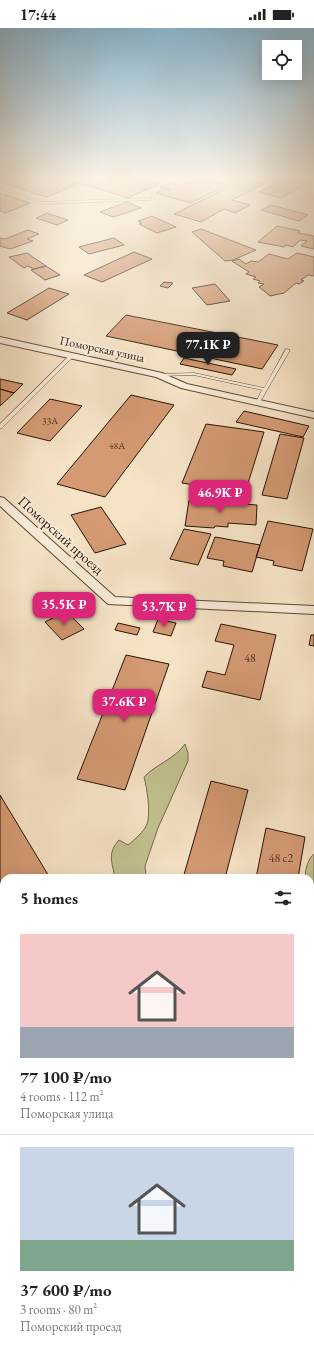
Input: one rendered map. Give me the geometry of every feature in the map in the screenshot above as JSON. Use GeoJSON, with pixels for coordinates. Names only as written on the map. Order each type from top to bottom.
{"type":"FeatureCollection","features":[{"type":"Feature","properties":{"kind":"street","name":"Поморская улица"},"geometry":{"type":"LineString","coordinates":[[0,340],[159,375],[184,386],[314,415]]}},
{"type":"Feature","properties":{"kind":"street","name":"Поморский проезд"},"geometry":{"type":"LineString","coordinates":[[0,500],[112,601],[314,610]]}},
{"type":"Feature","properties":{"kind":"lane"},"geometry":{"type":"LineString","coordinates":[[258,402],[264,389],[288,350]]}},
{"type":"Feature","properties":{"kind":"lane"},"geometry":{"type":"LineString","coordinates":[[0,427],[72,356]]}},
{"type":"Feature","properties":{"kind":"lane"},"geometry":{"type":"LineString","coordinates":[[159,375],[194,374],[264,389]]}},
{"type":"Feature","properties":{"kind":"shaded area"},"geometry":{"type":"Polygon","coordinates":[[[185,744],[188,753],[188,761],[158,828],[145,866],[146,874],[114,874],[111,858],[115,845],[119,840],[128,845],[142,833],[147,824],[149,807],[144,777],[181,749],[185,744]]]}},
{"type":"Feature","properties":{"kind":"shaded area"},"geometry":{"type":"Polygon","coordinates":[[[314,854],[314,874],[306,874],[307,865],[314,854]]]}},
{"type":"Feature","properties":{"kind":"building"},"geometry":{"type":"Polygon","coordinates":[[[0,239],[27,239],[33,241],[10,249],[0,246],[0,239]]]}},
{"type":"Feature","properties":{"kind":"building"},"geometry":{"type":"Polygon","coordinates":[[[111,239],[115,239],[124,245],[89,254],[79,247],[111,239]]]}},
{"type":"Feature","properties":{"kind":"building"},"geometry":{"type":"Polygon","coordinates":[[[200,239],[227,239],[256,250],[233,260],[225,261],[200,239]]]}},
{"type":"Feature","properties":{"kind":"building"},"geometry":{"type":"Polygon","coordinates":[[[262,239],[314,239],[314,249],[301,246],[307,241],[300,240],[293,247],[286,245],[284,247],[258,242],[262,239]]]}},
{"type":"Feature","properties":{"kind":"building"},"geometry":{"type":"Polygon","coordinates":[[[134,252],[152,259],[102,282],[84,275],[134,252]]]}},
{"type":"Feature","properties":{"kind":"building"},"geometry":{"type":"Polygon","coordinates":[[[27,253],[46,266],[33,269],[28,266],[24,268],[9,257],[27,253]]]}},
{"type":"Feature","properties":{"kind":"building"},"geometry":{"type":"Polygon","coordinates":[[[297,253],[314,257],[314,276],[308,275],[301,280],[304,281],[299,284],[296,283],[284,293],[270,296],[259,287],[264,284],[258,283],[260,281],[253,279],[256,277],[246,274],[249,272],[232,261],[239,259],[246,264],[251,261],[258,262],[269,254],[288,259],[297,253]]]}},
{"type":"Feature","properties":{"kind":"building"},"geometry":{"type":"Polygon","coordinates":[[[46,266],[60,275],[45,280],[31,270],[46,266]]]}},
{"type":"Feature","properties":{"kind":"building"},"geometry":{"type":"Polygon","coordinates":[[[164,282],[173,283],[168,288],[160,286],[164,282]]]}},
{"type":"Feature","properties":{"kind":"building"},"geometry":{"type":"Polygon","coordinates":[[[215,284],[230,301],[207,305],[192,288],[215,284]]]}},
{"type":"Feature","properties":{"kind":"building"},"geometry":{"type":"Polygon","coordinates":[[[49,288],[69,294],[27,320],[7,313],[49,288]]]}},
{"type":"Feature","properties":{"kind":"building"},"geometry":{"type":"Polygon","coordinates":[[[126,315],[278,345],[262,369],[106,336],[126,315]]]}},
{"type":"Feature","properties":{"kind":"building"},"geometry":{"type":"Polygon","coordinates":[[[184,358],[236,369],[232,375],[180,364],[184,358]]]}},
{"type":"Feature","properties":{"kind":"building"},"geometry":{"type":"Polygon","coordinates":[[[0,379],[23,384],[14,393],[0,389],[0,379]]]}},
{"type":"Feature","properties":{"kind":"building"},"geometry":{"type":"Polygon","coordinates":[[[0,389],[14,393],[0,406],[0,389]]]}},
{"type":"Feature","properties":{"kind":"building"},"geometry":{"type":"Polygon","coordinates":[[[131,395],[174,405],[105,497],[57,484],[131,395]]]}},
{"type":"Feature","properties":{"kind":"building"},"geometry":{"type":"Polygon","coordinates":[[[50,399],[82,406],[50,441],[17,433],[50,399]]]}},
{"type":"Feature","properties":{"kind":"building"},"geometry":{"type":"Polygon","coordinates":[[[244,411],[309,426],[303,437],[236,422],[244,411]]]}},
{"type":"Feature","properties":{"kind":"building"},"geometry":{"type":"Polygon","coordinates":[[[206,424],[264,432],[245,493],[182,483],[206,424]]]}},
{"type":"Feature","properties":{"kind":"building"},"geometry":{"type":"Polygon","coordinates":[[[280,434],[304,438],[287,499],[262,495],[280,434]]]}},
{"type":"Feature","properties":{"kind":"building"},"geometry":{"type":"Polygon","coordinates":[[[189,500],[257,505],[256,525],[228,523],[228,527],[215,526],[214,528],[185,526],[189,500]]]}},
{"type":"Feature","properties":{"kind":"building"},"geometry":{"type":"Polygon","coordinates":[[[101,507],[126,544],[95,553],[71,515],[101,507]]]}},
{"type":"Feature","properties":{"kind":"building"},"geometry":{"type":"Polygon","coordinates":[[[268,521],[313,529],[302,571],[273,565],[274,561],[256,557],[268,521]]]}},
{"type":"Feature","properties":{"kind":"building"},"geometry":{"type":"Polygon","coordinates":[[[184,529],[211,534],[198,565],[170,559],[184,529]]]}},
{"type":"Feature","properties":{"kind":"building"},"geometry":{"type":"Polygon","coordinates":[[[215,537],[260,545],[252,572],[223,566],[224,561],[207,558],[215,537]]]}},
{"type":"Feature","properties":{"kind":"building"},"geometry":{"type":"Polygon","coordinates":[[[66,611],[84,629],[62,640],[45,622],[66,611]]]}},
{"type":"Feature","properties":{"kind":"building"},"geometry":{"type":"Polygon","coordinates":[[[158,619],[176,623],[171,636],[153,632],[158,619]]]}},
{"type":"Feature","properties":{"kind":"building"},"geometry":{"type":"Polygon","coordinates":[[[118,623],[140,628],[137,635],[115,630],[118,623]]]}},
{"type":"Feature","properties":{"kind":"building"},"geometry":{"type":"Polygon","coordinates":[[[221,624],[276,635],[260,700],[202,687],[207,671],[225,675],[234,645],[215,641],[221,624]]]}},
{"type":"Feature","properties":{"kind":"building"},"geometry":{"type":"Polygon","coordinates":[[[311,635],[314,635],[314,646],[309,645],[311,635]]]}},
{"type":"Feature","properties":{"kind":"building"},"geometry":{"type":"Polygon","coordinates":[[[126,655],[169,664],[125,790],[77,779],[126,655]]]}},
{"type":"Feature","properties":{"kind":"building"},"geometry":{"type":"Polygon","coordinates":[[[211,781],[248,790],[226,874],[184,874],[211,781]]]}},
{"type":"Feature","properties":{"kind":"building"},"geometry":{"type":"Polygon","coordinates":[[[0,795],[48,874],[0,874],[0,795]]]}},
{"type":"Feature","properties":{"kind":"building"},"geometry":{"type":"Polygon","coordinates":[[[266,828],[305,837],[299,874],[257,874],[266,828]]]}}]}
